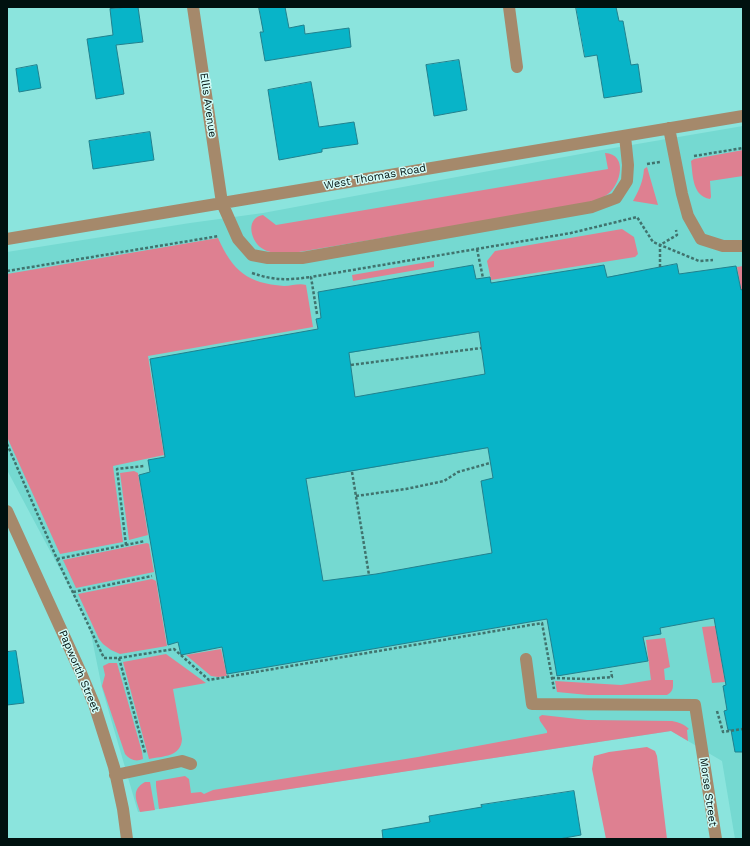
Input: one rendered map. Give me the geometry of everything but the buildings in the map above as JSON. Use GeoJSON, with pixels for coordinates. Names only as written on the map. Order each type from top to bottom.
{"type":"FeatureCollection","features":[{"type":"Feature","properties":{"kind":"street","name":"Ellis Avenue"},"geometry":{"type":"LineString","coordinates":[[193,7],[222,203],[238,239],[252,255],[268,258],[310,257],[592,207],[616,198],[627,181],[628,165],[625,136]]}},
{"type":"Feature","properties":{"kind":"street"},"geometry":{"type":"LineString","coordinates":[[508,7],[517,67]]}},
{"type":"Feature","properties":{"kind":"street","name":"West Thomas Road"},"geometry":{"type":"LineString","coordinates":[[7,239],[743,116]]}},
{"type":"Feature","properties":{"kind":"street"},"geometry":{"type":"LineString","coordinates":[[669,128],[682,194],[688,216],[700,239],[723,246],[743,246]]}},
{"type":"Feature","properties":{"kind":"street","name":"Papworth Street"},"geometry":{"type":"LineString","coordinates":[[7,511],[11,531],[81,673],[94,704],[115,775],[127,839]]}},
{"type":"Feature","properties":{"kind":"street","name":"Morse Street"},"geometry":{"type":"LineString","coordinates":[[526,659],[532,704],[695,705],[716,839]]}},
{"type":"Feature","properties":{"kind":"street"},"geometry":{"type":"LineString","coordinates":[[115,775],[182,761],[191,764]]}},
{"type":"Feature","properties":{"kind":"path"},"geometry":{"type":"LineString","coordinates":[[694,156],[743,148]]}},
{"type":"Feature","properties":{"kind":"path"},"geometry":{"type":"LineString","coordinates":[[647,164],[666,161]]}},
{"type":"Feature","properties":{"kind":"path"},"geometry":{"type":"LineString","coordinates":[[245,270],[267,278],[283,280],[311,277],[571,233],[637,217],[654,242],[699,261],[714,260]]}},
{"type":"Feature","properties":{"kind":"path"},"geometry":{"type":"LineString","coordinates":[[7,271],[222,235]]}},
{"type":"Feature","properties":{"kind":"path"},"geometry":{"type":"LineString","coordinates":[[660,245],[660,267]]}},
{"type":"Feature","properties":{"kind":"path"},"geometry":{"type":"LineString","coordinates":[[477,250],[483,278]]}},
{"type":"Feature","properties":{"kind":"path"},"geometry":{"type":"LineString","coordinates":[[311,277],[317,314]]}},
{"type":"Feature","properties":{"kind":"path"},"geometry":{"type":"LineString","coordinates":[[351,365],[481,348]]}},
{"type":"Feature","properties":{"kind":"path"},"geometry":{"type":"LineString","coordinates":[[7,444],[57,559],[104,658],[119,658],[174,649],[210,680],[542,623],[554,690]]}},
{"type":"Feature","properties":{"kind":"path"},"geometry":{"type":"LineString","coordinates":[[356,496],[406,489],[444,481],[458,472],[490,463]]}},
{"type":"Feature","properties":{"kind":"path"},"geometry":{"type":"LineString","coordinates":[[126,545],[117,469],[144,466]]}},
{"type":"Feature","properties":{"kind":"path"},"geometry":{"type":"LineString","coordinates":[[352,472],[369,575]]}},
{"type":"Feature","properties":{"kind":"path"},"geometry":{"type":"LineString","coordinates":[[57,559],[145,541]]}},
{"type":"Feature","properties":{"kind":"path"},"geometry":{"type":"LineString","coordinates":[[73,592],[152,576]]}},
{"type":"Feature","properties":{"kind":"path"},"geometry":{"type":"LineString","coordinates":[[119,658],[147,760]]}},
{"type":"Feature","properties":{"kind":"path"},"geometry":{"type":"LineString","coordinates":[[552,678],[588,679],[612,677],[611,671]]}},
{"type":"Feature","properties":{"kind":"path"},"geometry":{"type":"LineString","coordinates":[[717,712],[723,732],[743,729]]}},
{"type":"Feature","properties":{"kind":"shaded area"},"geometry":{"type":"Polygon","coordinates":[[[743,126],[743,839],[735,839],[722,761],[671,731],[138,812],[102,688],[89,624],[7,470],[7,252],[263,213],[602,150],[743,126]]]}},
{"type":"Feature","properties":{"kind":"shaded area"},"geometry":{"type":"Polygon","coordinates":[[[743,150],[743,176],[710,181],[710,199],[700,194],[694,184],[691,161],[694,159],[743,150]]]}},
{"type":"Feature","properties":{"kind":"shaded area"},"geometry":{"type":"Polygon","coordinates":[[[605,153],[617,158],[620,170],[619,177],[613,189],[608,194],[590,203],[287,254],[266,251],[260,247],[252,234],[251,229],[254,220],[263,215],[276,225],[608,169],[605,153]]]}},
{"type":"Feature","properties":{"kind":"shaded area"},"geometry":{"type":"Polygon","coordinates":[[[647,167],[658,205],[633,201],[643,178],[644,169],[647,167]]]}},
{"type":"Feature","properties":{"kind":"shaded area"},"geometry":{"type":"Polygon","coordinates":[[[622,229],[634,237],[638,254],[635,257],[491,280],[487,261],[495,251],[622,229]]]}},
{"type":"Feature","properties":{"kind":"shaded area"},"geometry":{"type":"Polygon","coordinates":[[[218,238],[229,259],[236,267],[251,278],[260,282],[284,286],[301,284],[306,285],[313,327],[148,356],[164,455],[113,466],[123,542],[60,554],[7,437],[7,274],[218,238]]]}},
{"type":"Feature","properties":{"kind":"shaded area"},"geometry":{"type":"Polygon","coordinates":[[[434,261],[434,267],[353,281],[352,275],[434,261]]]}},
{"type":"Feature","properties":{"kind":"shaded area"},"geometry":{"type":"Polygon","coordinates":[[[743,266],[743,289],[741,290],[737,267],[743,266]]]}},
{"type":"Feature","properties":{"kind":"shaded area"},"geometry":{"type":"Polygon","coordinates":[[[134,471],[138,473],[148,535],[129,540],[120,473],[134,471]]]}},
{"type":"Feature","properties":{"kind":"shaded area"},"geometry":{"type":"Polygon","coordinates":[[[147,543],[149,544],[154,572],[76,588],[63,560],[147,543]]]}},
{"type":"Feature","properties":{"kind":"shaded area"},"geometry":{"type":"Polygon","coordinates":[[[152,579],[156,581],[167,646],[120,654],[111,650],[99,639],[78,594],[152,579]]]}},
{"type":"Feature","properties":{"kind":"shaded area"},"geometry":{"type":"Polygon","coordinates":[[[715,626],[725,682],[712,683],[702,627],[715,626]]]}},
{"type":"Feature","properties":{"kind":"shaded area"},"geometry":{"type":"Polygon","coordinates":[[[665,638],[670,667],[664,669],[665,680],[673,680],[672,690],[667,695],[588,695],[557,692],[555,681],[621,685],[651,680],[646,640],[665,638]]]}},
{"type":"Feature","properties":{"kind":"shaded area"},"geometry":{"type":"Polygon","coordinates":[[[221,649],[227,676],[211,676],[186,655],[221,649]]]}},
{"type":"Feature","properties":{"kind":"shaded area"},"geometry":{"type":"Polygon","coordinates":[[[166,654],[206,683],[173,689],[182,739],[181,745],[170,755],[149,759],[123,662],[166,654]]]}},
{"type":"Feature","properties":{"kind":"shaded area"},"geometry":{"type":"Polygon","coordinates":[[[109,663],[117,663],[143,759],[133,760],[125,754],[102,686],[105,675],[103,666],[109,663]]]}},
{"type":"Feature","properties":{"kind":"shaded area"},"geometry":{"type":"Polygon","coordinates":[[[542,715],[587,720],[672,721],[689,729],[687,730],[688,741],[671,731],[159,809],[156,781],[185,776],[189,779],[191,793],[201,792],[204,794],[213,790],[418,757],[547,733],[540,721],[539,717],[542,715]]]}},
{"type":"Feature","properties":{"kind":"shaded area"},"geometry":{"type":"Polygon","coordinates":[[[647,747],[655,751],[657,756],[667,839],[606,839],[592,769],[594,756],[609,752],[647,747]]]}},
{"type":"Feature","properties":{"kind":"shaded area"},"geometry":{"type":"Polygon","coordinates":[[[145,782],[150,782],[155,810],[140,812],[136,799],[136,792],[145,782]]]}}]}
